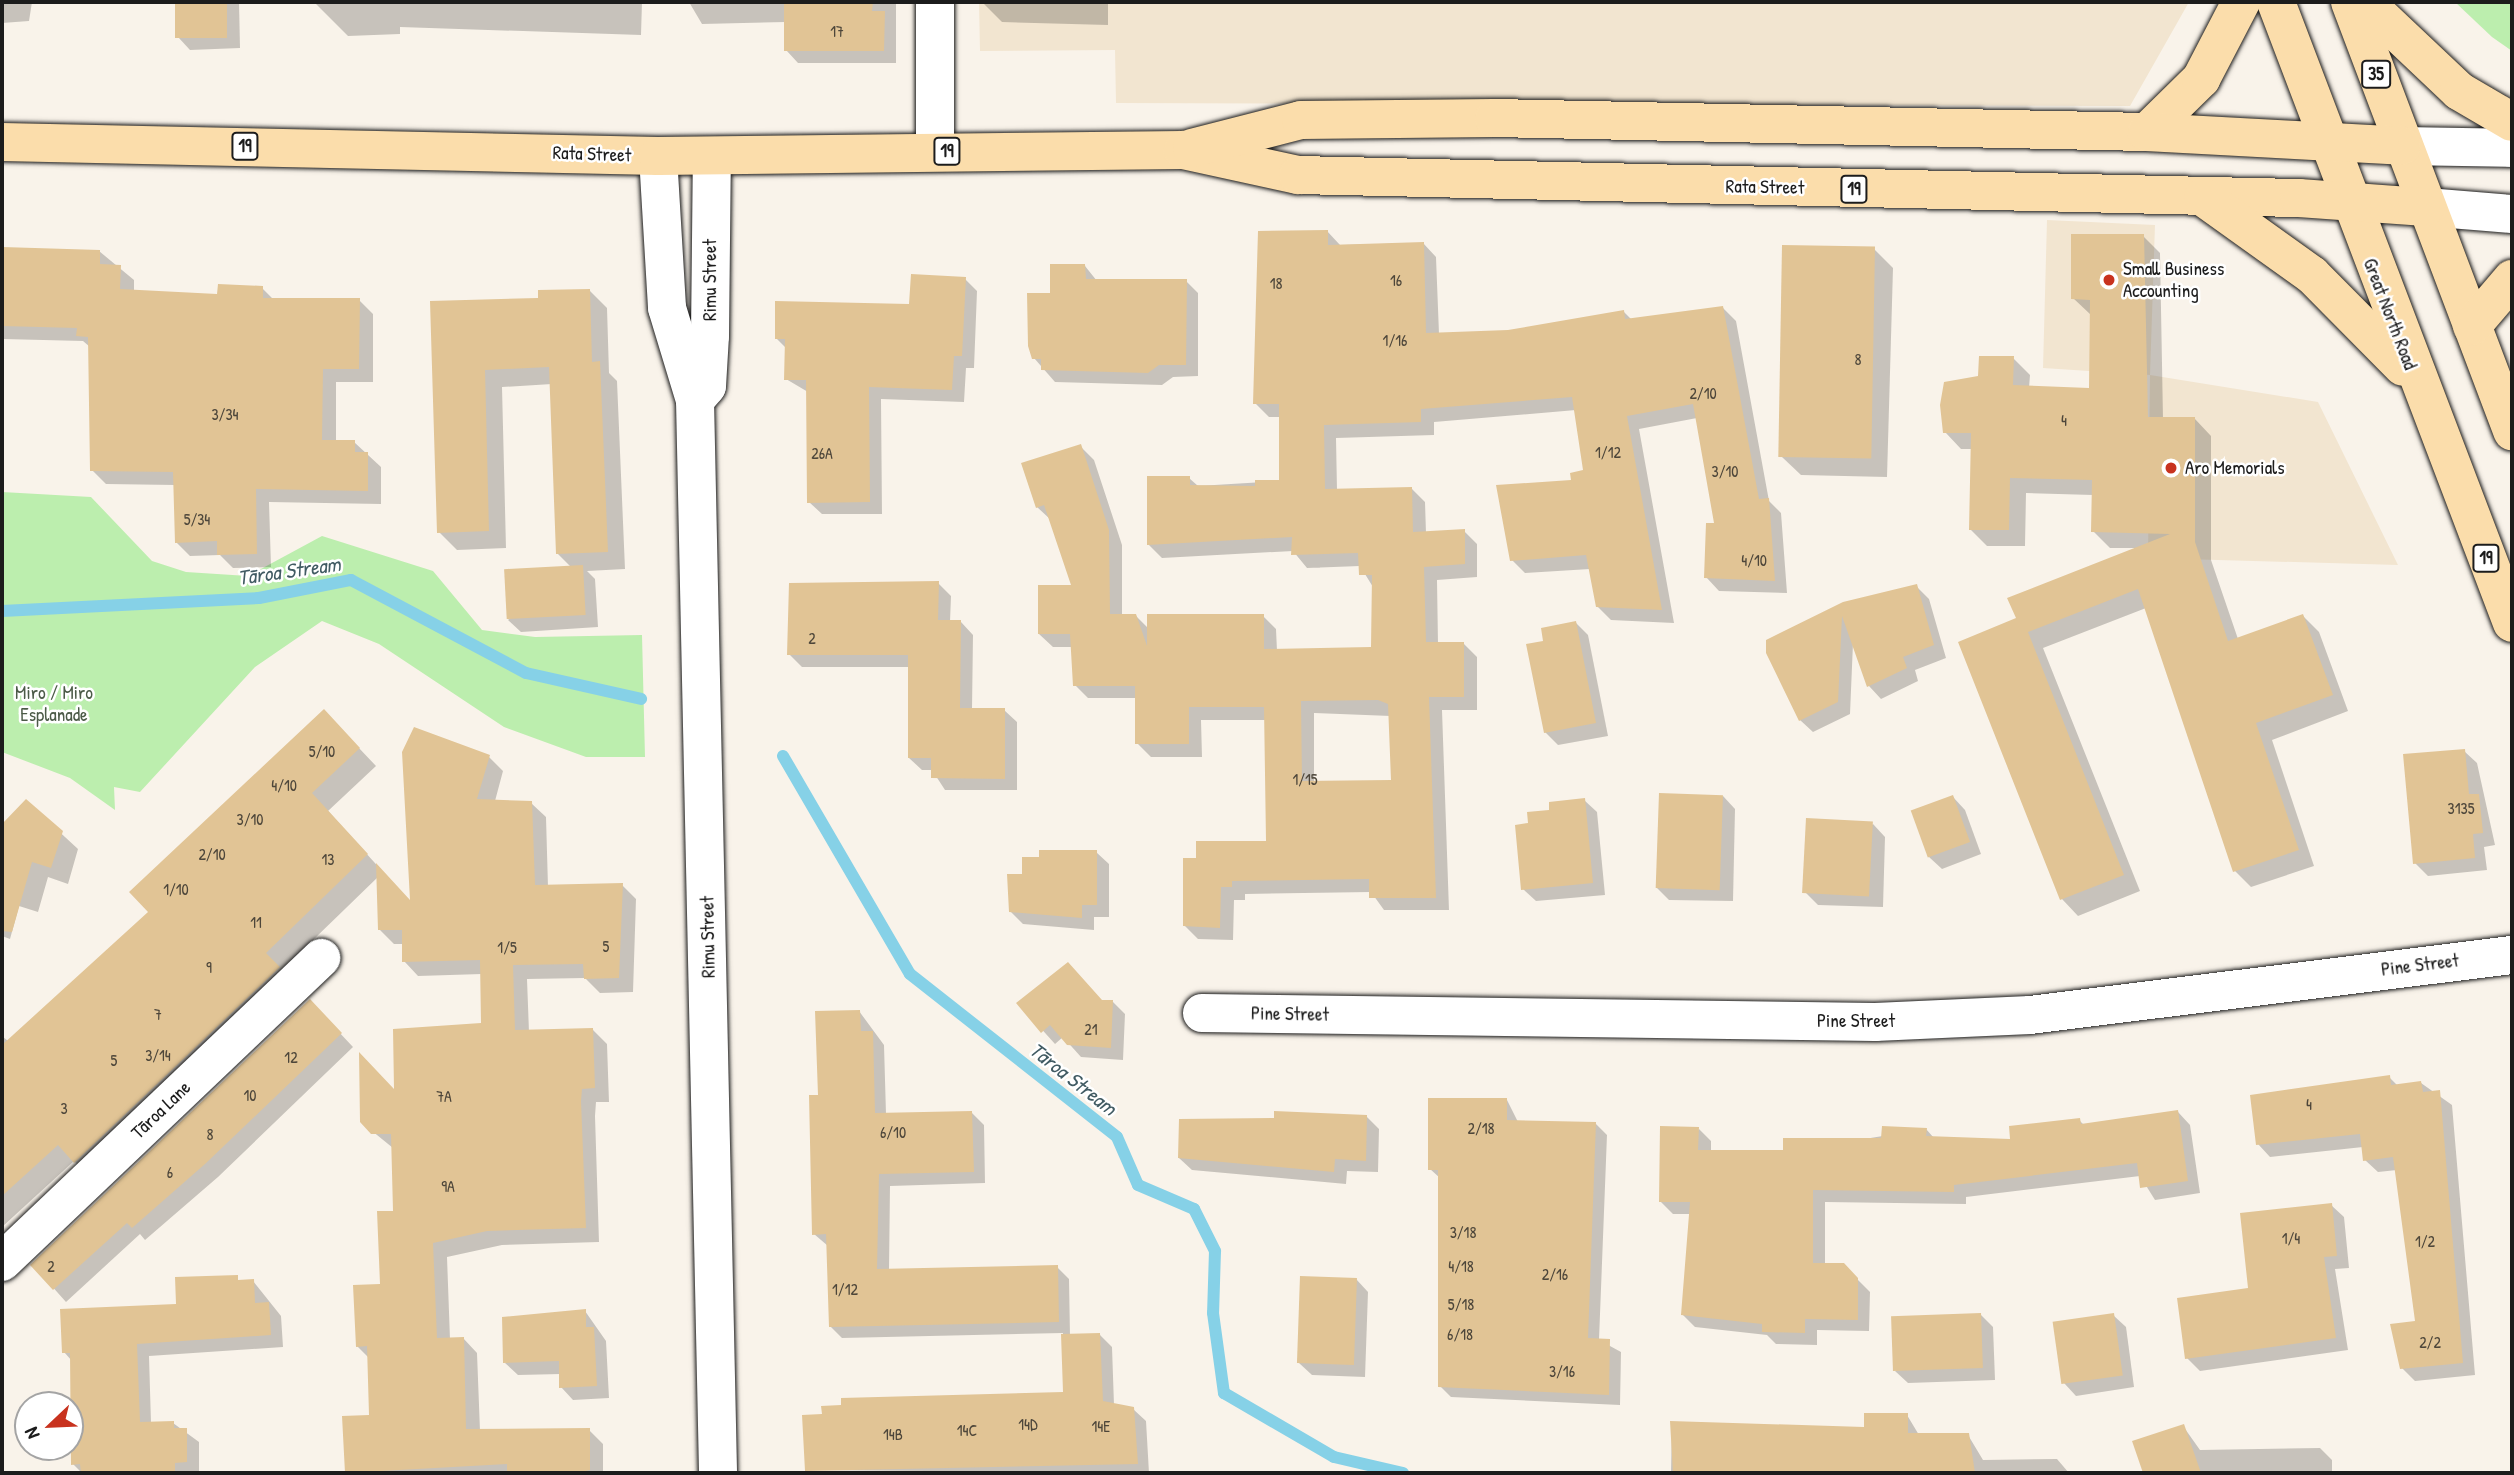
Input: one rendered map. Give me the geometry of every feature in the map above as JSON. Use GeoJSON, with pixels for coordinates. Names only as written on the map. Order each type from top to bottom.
{"type":"FeatureCollection","features":[{"type":"Feature","properties":{"kind":"main road"},"geometry":{"type":"LineString","coordinates":[[2147,132],[2201,79],[2241,2]]}},
{"type":"Feature","properties":{"kind":"main road","name":"Great North Road"},"geometry":{"type":"LineString","coordinates":[[2276,2],[2325,143],[2414,379],[2512,624]]}},
{"type":"Feature","properties":{"kind":"main road","name":"35"},"geometry":{"type":"LineString","coordinates":[[2350,2],[2402,146]]}},
{"type":"Feature","properties":{"kind":"main road"},"geometry":{"type":"LineString","coordinates":[[2365,2],[2459,91],[2512,122]]}},
{"type":"Feature","properties":{"kind":"main road","name":"Rata Street"},"geometry":{"type":"LineString","coordinates":[[1183,150],[1301,120],[2147,132],[2325,143]]}},
{"type":"Feature","properties":{"kind":"main road","name":"Rata Street"},"geometry":{"type":"LineString","coordinates":[[2,142],[658,156],[1183,150],[1298,174],[2349,202]]}},
{"type":"Feature","properties":{"kind":"main road","name":"19"},"geometry":{"type":"LineString","coordinates":[[2325,143],[2402,146]]}},
{"type":"Feature","properties":{"kind":"main road"},"geometry":{"type":"LineString","coordinates":[[2402,146],[2512,431]]}},
{"type":"Feature","properties":{"kind":"main road"},"geometry":{"type":"LineString","coordinates":[[2203,197],[2312,275],[2414,379]]}},
{"type":"Feature","properties":{"kind":"main road","name":"19"},"geometry":{"type":"LineString","coordinates":[[2349,202],[2427,207]]}},
{"type":"Feature","properties":{"kind":"main road"},"geometry":{"type":"LineString","coordinates":[[2472,326],[2512,279]]}},
{"type":"Feature","properties":{"kind":"street"},"geometry":{"type":"LineString","coordinates":[[935,2],[935,151]]}},
{"type":"Feature","properties":{"kind":"street"},"geometry":{"type":"LineString","coordinates":[[2402,146],[2512,148]]}},
{"type":"Feature","properties":{"kind":"street","name":"Rimu Street"},"geometry":{"type":"LineString","coordinates":[[658,156],[667,308],[695,400],[718,1473]]}},
{"type":"Feature","properties":{"kind":"street","name":"Rimu Street"},"geometry":{"type":"LineString","coordinates":[[695,400],[707,386],[712,156]]}},
{"type":"Feature","properties":{"kind":"street"},"geometry":{"type":"LineString","coordinates":[[2427,207],[2512,214]]}},
{"type":"Feature","properties":{"kind":"street","name":"Pine Street"},"geometry":{"type":"LineString","coordinates":[[1202,1013],[1875,1022],[2029,1015],[2511,954]]}},
{"type":"Feature","properties":{"kind":"street","name":"Tāroa Lane"},"geometry":{"type":"LineString","coordinates":[[2,1262],[321,958]]}},
{"type":"Feature","properties":{"kind":"shaded area"},"geometry":{"type":"Polygon","coordinates":[[[979,2],[2189,2],[2130,106],[1116,103],[1115,50],[980,51],[979,2]]]}},
{"type":"Feature","properties":{"kind":"shaded area"},"geometry":{"type":"Polygon","coordinates":[[[2047,220],[2155,225],[2150,375],[2043,368],[2047,220]]]}},
{"type":"Feature","properties":{"kind":"shaded area"},"geometry":{"type":"Polygon","coordinates":[[[2150,375],[2318,402],[2398,565],[2148,558],[2150,375]]]}},
{"type":"Feature","properties":{"kind":"green space"},"geometry":{"type":"Polygon","coordinates":[[[2455,2],[2512,2],[2512,51],[2492,37],[2455,2]]]}},
{"type":"Feature","properties":{"kind":"green space","name":"Miro / Miro Esplanade"},"geometry":{"type":"Polygon","coordinates":[[[2,492],[91,497],[152,561],[186,572],[248,576],[322,536],[433,571],[482,630],[535,637],[642,635],[645,757],[586,757],[504,727],[379,644],[322,621],[255,667],[140,792],[114,787],[115,810],[70,778],[2,752],[2,492]]]}},
{"type":"Feature","properties":{"kind":"building"},"geometry":{"type":"Polygon","coordinates":[[[175,2],[227,2],[227,38],[175,38],[175,2]]]}},
{"type":"Feature","properties":{"kind":"building"},"geometry":{"type":"Polygon","coordinates":[[[784,2],[873,2],[872,11],[885,11],[884,51],[784,51],[784,2]]]}},
{"type":"Feature","properties":{"kind":"building"},"geometry":{"type":"Polygon","coordinates":[[[1328,230],[1328,245],[1424,242],[1426,333],[1508,330],[1624,310],[1625,319],[1723,306],[1759,499],[1769,498],[1775,581],[1704,578],[1706,523],[1714,523],[1693,404],[1627,416],[1662,610],[1596,607],[1586,555],[1510,561],[1496,485],[1571,480],[1570,473],[1583,470],[1572,397],[1421,409],[1421,422],[1324,425],[1325,489],[1412,487],[1413,532],[1465,529],[1465,564],[1424,567],[1426,642],[1464,642],[1464,697],[1429,697],[1436,898],[1369,898],[1369,879],[1232,881],[1232,887],[1221,887],[1220,928],[1183,926],[1183,858],[1196,858],[1196,841],[1266,841],[1264,707],[1189,707],[1189,744],[1135,744],[1135,686],[1073,686],[1070,634],[1038,634],[1038,585],[1071,585],[1044,505],[1036,508],[1021,463],[1081,444],[1109,530],[1110,614],[1136,614],[1147,646],[1147,614],[1264,614],[1264,649],[1371,647],[1372,575],[1359,575],[1358,553],[1291,555],[1292,537],[1147,545],[1147,476],[1190,476],[1190,485],[1255,486],[1255,480],[1279,480],[1279,404],[1253,404],[1258,231],[1328,230]],[[1378,700],[1301,701],[1302,781],[1391,780],[1388,704],[1378,700]]]}},
{"type":"Feature","properties":{"kind":"building"},"geometry":{"type":"Polygon","coordinates":[[[2071,234],[2144,234],[2148,417],[2195,417],[2195,542],[2228,641],[2303,614],[2333,695],[2256,723],[2299,850],[2233,872],[2138,589],[2028,632],[2124,875],[2060,900],[1958,642],[2016,618],[2007,598],[2170,534],[2091,532],[2092,480],[2010,478],[2009,530],[1969,530],[1971,433],[1943,433],[1940,405],[1944,382],[1978,376],[1979,356],[2014,356],[2013,385],[2089,388],[2090,300],[2071,299],[2071,234]]]}},
{"type":"Feature","properties":{"kind":"building"},"geometry":{"type":"Polygon","coordinates":[[[1782,245],[1875,247],[1871,459],[1778,457],[1782,245]]]}},
{"type":"Feature","properties":{"kind":"building"},"geometry":{"type":"Polygon","coordinates":[[[2,247],[100,250],[100,264],[121,265],[120,289],[217,294],[218,284],[263,286],[263,298],[360,298],[359,369],[323,369],[322,440],[355,440],[355,452],[368,452],[368,491],[256,489],[257,554],[217,555],[217,541],[175,543],[173,472],[90,471],[88,337],[76,336],[77,328],[2,326],[2,247]]]}},
{"type":"Feature","properties":{"kind":"building"},"geometry":{"type":"Polygon","coordinates":[[[1050,264],[1085,264],[1086,279],[1187,279],[1186,365],[1159,365],[1148,373],[1041,370],[1041,359],[1032,359],[1028,346],[1027,293],[1050,293],[1050,264]]]}},
{"type":"Feature","properties":{"kind":"building"},"geometry":{"type":"Polygon","coordinates":[[[911,274],[966,277],[962,356],[954,356],[952,390],[869,387],[870,502],[807,503],[806,380],[784,380],[785,339],[775,339],[775,301],[909,304],[911,274]]]}},
{"type":"Feature","properties":{"kind":"building"},"geometry":{"type":"Polygon","coordinates":[[[590,289],[592,362],[600,361],[608,552],[556,554],[549,367],[485,370],[489,531],[437,533],[430,301],[538,298],[538,290],[590,289]]]}},
{"type":"Feature","properties":{"kind":"building"},"geometry":{"type":"Polygon","coordinates":[[[583,565],[586,615],[507,619],[504,569],[583,565]]]}},
{"type":"Feature","properties":{"kind":"building"},"geometry":{"type":"Polygon","coordinates":[[[939,581],[938,620],[961,620],[960,708],[1005,708],[1005,779],[931,778],[931,758],[908,758],[908,655],[787,655],[789,583],[939,581]]]}},
{"type":"Feature","properties":{"kind":"building"},"geometry":{"type":"Polygon","coordinates":[[[1917,584],[1934,645],[1903,657],[1907,668],[1867,687],[1842,616],[1838,702],[1799,721],[1766,653],[1766,640],[1843,602],[1917,584]]]}},
{"type":"Feature","properties":{"kind":"building"},"geometry":{"type":"Polygon","coordinates":[[[1576,621],[1596,723],[1544,733],[1526,644],[1543,641],[1541,628],[1576,621]]]}},
{"type":"Feature","properties":{"kind":"building"},"geometry":{"type":"Polygon","coordinates":[[[324,709],[360,748],[312,793],[368,854],[266,953],[280,967],[74,1163],[58,1145],[2,1196],[2,1045],[148,912],[129,892],[324,709]]]}},
{"type":"Feature","properties":{"kind":"building"},"geometry":{"type":"Polygon","coordinates":[[[414,727],[490,755],[477,799],[532,801],[535,885],[623,883],[619,978],[584,979],[583,964],[513,965],[515,1030],[593,1028],[595,1088],[582,1089],[581,1101],[586,1228],[487,1231],[433,1243],[437,1338],[464,1337],[466,1429],[590,1428],[590,1470],[577,1473],[507,1473],[507,1464],[345,1473],[342,1416],[369,1415],[367,1346],[356,1347],[353,1285],[380,1284],[377,1211],[393,1211],[391,1134],[371,1134],[360,1122],[359,1052],[394,1089],[393,1029],[481,1023],[480,960],[402,962],[402,930],[378,930],[376,863],[410,900],[402,752],[414,727]]]}},
{"type":"Feature","properties":{"kind":"building"},"geometry":{"type":"Polygon","coordinates":[[[2465,749],[2469,794],[2479,794],[2483,833],[2473,834],[2475,858],[2413,864],[2403,754],[2465,749]]]}},
{"type":"Feature","properties":{"kind":"building"},"geometry":{"type":"Polygon","coordinates":[[[1659,793],[1723,795],[1720,890],[1656,888],[1659,793]]]}},
{"type":"Feature","properties":{"kind":"building"},"geometry":{"type":"Polygon","coordinates":[[[1953,795],[1970,842],[1928,857],[1911,810],[1953,795]]]}},
{"type":"Feature","properties":{"kind":"building"},"geometry":{"type":"Polygon","coordinates":[[[1585,798],[1593,883],[1521,890],[1515,825],[1528,823],[1527,812],[1549,810],[1549,802],[1585,798]]]}},
{"type":"Feature","properties":{"kind":"building"},"geometry":{"type":"Polygon","coordinates":[[[26,799],[63,831],[51,868],[32,862],[12,932],[2,931],[2,824],[26,799]]]}},
{"type":"Feature","properties":{"kind":"building"},"geometry":{"type":"Polygon","coordinates":[[[1806,818],[1873,822],[1869,896],[1802,893],[1806,818]]]}},
{"type":"Feature","properties":{"kind":"building"},"geometry":{"type":"Polygon","coordinates":[[[1039,850],[1097,850],[1097,905],[1082,905],[1082,918],[1009,912],[1007,874],[1022,874],[1022,857],[1039,857],[1039,850]]]}},
{"type":"Feature","properties":{"kind":"building"},"geometry":{"type":"Polygon","coordinates":[[[1068,962],[1102,1000],[1113,1000],[1111,1048],[1067,1045],[1050,1025],[1041,1033],[1016,1003],[1068,962]]]}},
{"type":"Feature","properties":{"kind":"building"},"geometry":{"type":"Polygon","coordinates":[[[310,999],[342,1033],[205,1164],[132,1228],[127,1223],[53,1290],[30,1265],[310,999]]]}},
{"type":"Feature","properties":{"kind":"building"},"geometry":{"type":"Polygon","coordinates":[[[860,1010],[861,1031],[873,1031],[875,1113],[972,1111],[974,1172],[879,1174],[877,1269],[1058,1265],[1059,1322],[829,1327],[826,1234],[812,1235],[809,1095],[818,1095],[815,1011],[860,1010]]]}},
{"type":"Feature","properties":{"kind":"building"},"geometry":{"type":"Polygon","coordinates":[[[2390,1075],[2391,1085],[2421,1081],[2423,1092],[2440,1090],[2463,1363],[2400,1369],[2390,1324],[2415,1321],[2393,1157],[2363,1161],[2360,1134],[2256,1145],[2250,1095],[2390,1075]]]}},
{"type":"Feature","properties":{"kind":"building"},"geometry":{"type":"Polygon","coordinates":[[[1428,1098],[1507,1098],[1507,1120],[1596,1122],[1588,1338],[1610,1339],[1609,1395],[1438,1387],[1438,1170],[1428,1170],[1428,1098]]]}},
{"type":"Feature","properties":{"kind":"building"},"geometry":{"type":"Polygon","coordinates":[[[2178,1110],[2188,1181],[2140,1188],[2137,1163],[1954,1185],[1954,1192],[1813,1190],[1813,1263],[1844,1263],[1858,1278],[1858,1320],[1805,1319],[1805,1333],[1762,1332],[1762,1324],[1681,1315],[1690,1202],[1659,1202],[1660,1126],[1699,1127],[1698,1150],[1783,1150],[1783,1138],[1881,1138],[1882,1126],[1927,1128],[1926,1136],[2010,1139],[2009,1126],[2080,1118],[2081,1124],[2178,1110]]]}},
{"type":"Feature","properties":{"kind":"building"},"geometry":{"type":"Polygon","coordinates":[[[1274,1111],[1367,1115],[1366,1161],[1335,1159],[1334,1172],[1178,1158],[1179,1119],[1274,1118],[1274,1111]]]}},
{"type":"Feature","properties":{"kind":"building"},"geometry":{"type":"Polygon","coordinates":[[[2332,1203],[2337,1256],[2324,1257],[2336,1338],[2185,1359],[2177,1298],[2248,1288],[2240,1213],[2332,1203]]]}},
{"type":"Feature","properties":{"kind":"building"},"geometry":{"type":"Polygon","coordinates":[[[238,1275],[238,1280],[254,1279],[255,1303],[269,1302],[271,1335],[137,1344],[140,1422],[174,1421],[174,1428],[187,1428],[187,1462],[175,1463],[175,1473],[81,1473],[80,1464],[71,1465],[71,1461],[84,1461],[84,1391],[70,1391],[70,1353],[62,1353],[60,1309],[176,1304],[175,1277],[238,1275]]]}},
{"type":"Feature","properties":{"kind":"building"},"geometry":{"type":"Polygon","coordinates":[[[1300,1276],[1357,1278],[1354,1365],[1297,1363],[1300,1276]]]}},
{"type":"Feature","properties":{"kind":"building"},"geometry":{"type":"Polygon","coordinates":[[[586,1309],[586,1327],[594,1327],[597,1386],[559,1388],[559,1361],[503,1363],[502,1317],[586,1309]]]}},
{"type":"Feature","properties":{"kind":"building"},"geometry":{"type":"Polygon","coordinates":[[[1981,1313],[1983,1368],[1893,1371],[1891,1316],[1981,1313]]]}},
{"type":"Feature","properties":{"kind":"building"},"geometry":{"type":"Polygon","coordinates":[[[2114,1313],[2123,1375],[2061,1384],[2053,1322],[2114,1313]]]}},
{"type":"Feature","properties":{"kind":"building"},"geometry":{"type":"Polygon","coordinates":[[[1100,1333],[1103,1401],[1134,1407],[1138,1464],[805,1471],[802,1415],[822,1414],[821,1406],[841,1405],[841,1398],[1063,1392],[1061,1334],[1100,1333]]]}},
{"type":"Feature","properties":{"kind":"building"},"geometry":{"type":"Polygon","coordinates":[[[1864,1413],[1908,1413],[1908,1433],[1969,1433],[1975,1473],[1673,1473],[1670,1421],[1864,1427],[1864,1413]]]}},
{"type":"Feature","properties":{"kind":"building"},"geometry":{"type":"Polygon","coordinates":[[[2184,1424],[2201,1473],[2143,1473],[2132,1441],[2184,1424]]]}},
{"type":"Feature","properties":{"kind":"waterway","name":"Tāroa Stream"},"geometry":{"type":"LineString","coordinates":[[2,611],[259,598],[351,580],[526,673],[641,699]]}},
{"type":"Feature","properties":{"kind":"waterway","name":"Tāroa Stream"},"geometry":{"type":"LineString","coordinates":[[783,756],[910,974],[1117,1137],[1138,1185],[1194,1209],[1215,1251],[1213,1313],[1224,1393],[1334,1457],[1403,1473]]}},
{"type":"Feature","properties":{"kind":"place","name":"Small Business Accounting"},"geometry":{"type":"Point","coordinates":[2109,280]}},
{"type":"Feature","properties":{"kind":"place","name":"Aro Memorials"},"geometry":{"type":"Point","coordinates":[2171,468]}}]}
